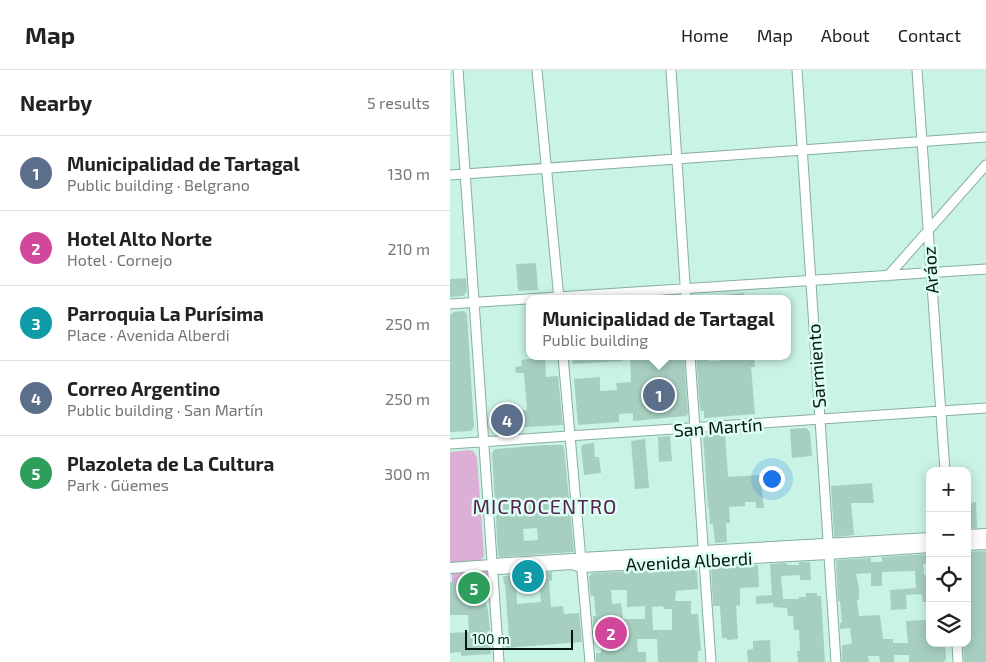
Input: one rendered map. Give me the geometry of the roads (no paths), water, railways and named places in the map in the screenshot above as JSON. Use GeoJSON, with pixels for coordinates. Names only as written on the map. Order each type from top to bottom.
{"type":"FeatureCollection","features":[{"type":"Feature","properties":{"kind":"main road"},"geometry":{"type":"LineString","coordinates":[[971,535],[986,534]]}},
{"type":"Feature","properties":{"kind":"main road","name":"Avenida Alberdi"},"geometry":{"type":"LineString","coordinates":[[827,549],[926,538]]}},
{"type":"Feature","properties":{"kind":"main road"},"geometry":{"type":"LineString","coordinates":[[971,545],[986,544]]}},
{"type":"Feature","properties":{"kind":"main road","name":"Avenida Alberdi"},"geometry":{"type":"LineString","coordinates":[[450,568],[492,565],[500,569],[582,562],[827,549],[926,547]]}},
{"type":"Feature","properties":{"kind":"street"},"geometry":{"type":"LineString","coordinates":[[458,70],[499,662]]}},
{"type":"Feature","properties":{"kind":"street"},"geometry":{"type":"LineString","coordinates":[[537,70],[559,295]]}},
{"type":"Feature","properties":{"kind":"street"},"geometry":{"type":"LineString","coordinates":[[671,70],[686,295]]}},
{"type":"Feature","properties":{"kind":"street","name":"Sarmiento"},"geometry":{"type":"LineString","coordinates":[[797,70],[827,549],[836,662]]}},
{"type":"Feature","properties":{"kind":"street","name":"Aráoz"},"geometry":{"type":"LineString","coordinates":[[917,70],[944,467]]}},
{"type":"Feature","properties":{"kind":"street"},"geometry":{"type":"LineString","coordinates":[[450,175],[986,137]]}},
{"type":"Feature","properties":{"kind":"street"},"geometry":{"type":"LineString","coordinates":[[888,276],[986,165]]}},
{"type":"Feature","properties":{"kind":"street"},"geometry":{"type":"LineString","coordinates":[[601,295],[986,269]]}},
{"type":"Feature","properties":{"kind":"street"},"geometry":{"type":"LineString","coordinates":[[450,304],[526,300]]}},
{"type":"Feature","properties":{"kind":"street"},"geometry":{"type":"LineString","coordinates":[[563,360],[590,662]]}},
{"type":"Feature","properties":{"kind":"street"},"geometry":{"type":"LineString","coordinates":[[690,360],[711,662]]}},
{"type":"Feature","properties":{"kind":"street","name":"San Martín"},"geometry":{"type":"LineString","coordinates":[[450,444],[986,408]]}},
{"type":"Feature","properties":{"kind":"street"},"geometry":{"type":"LineString","coordinates":[[957,647],[958,662]]}},
{"type":"Feature","properties":{"kind":"place","name":"Municipalidad de Tartagal"},"geometry":{"type":"Point","coordinates":[659,395]}},
{"type":"Feature","properties":{"kind":"place","name":"Correo Argentino"},"geometry":{"type":"Point","coordinates":[507,420]}},
{"type":"Feature","properties":{"kind":"place","name":"Parroquia La Purísima"},"geometry":{"type":"Point","coordinates":[528,576]}},
{"type":"Feature","properties":{"kind":"place","name":"Plazoleta de La Cultura"},"geometry":{"type":"Point","coordinates":[474,588]}},
{"type":"Feature","properties":{"kind":"place","name":"Hotel Alto Norte"},"geometry":{"type":"Point","coordinates":[611,633]}},
{"type":"Feature","properties":{"kind":"district","name":"MICROCENTRO"},"geometry":{"type":"Point","coordinates":[545,506]}}]}
